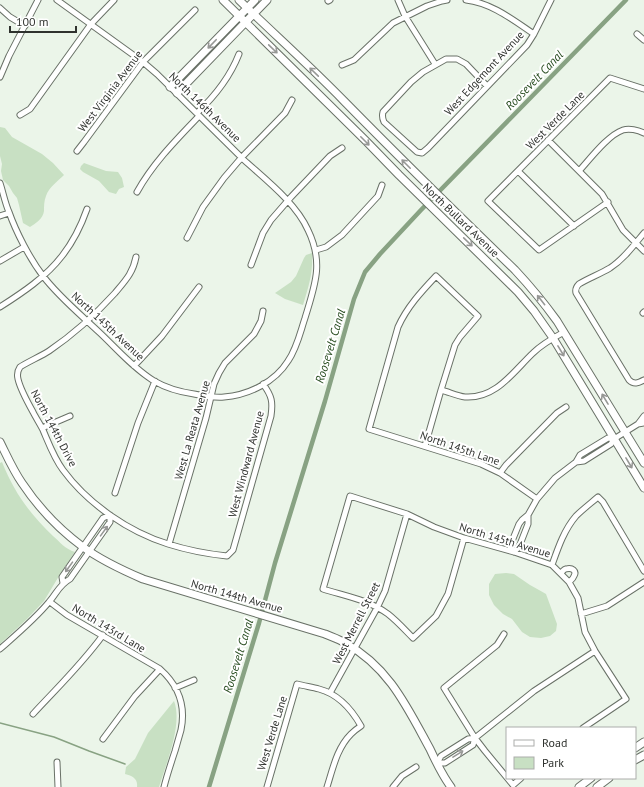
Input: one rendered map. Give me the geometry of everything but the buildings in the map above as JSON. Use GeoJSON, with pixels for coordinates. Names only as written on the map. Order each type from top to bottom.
{"type":"FeatureCollection","features":[{"type":"Feature","properties":{"kind":"main road","name":"North Bullard Avenue"},"geometry":{"type":"LineString","coordinates":[[223,0],[518,292],[534,311],[553,338],[644,488]]}},
{"type":"Feature","properties":{"kind":"main road","name":"North Bullard Avenue"},"geometry":{"type":"LineString","coordinates":[[239,0],[344,101],[525,281],[547,307],[564,332],[644,463]]}},
{"type":"Feature","properties":{"kind":"main road"},"geometry":{"type":"LineString","coordinates":[[170,87],[255,0]]}},
{"type":"Feature","properties":{"kind":"main road"},"geometry":{"type":"LineString","coordinates":[[177,93],[267,0]]}},
{"type":"Feature","properties":{"kind":"main road","name":"North 144th Avenue"},"geometry":{"type":"LineString","coordinates":[[0,442],[3,455],[22,484],[41,508],[68,534],[86,549],[103,560],[143,579],[325,634],[344,642],[355,649],[376,666],[394,686],[451,787]]}},
{"type":"Feature","properties":{"kind":"main road"},"geometry":{"type":"LineString","coordinates":[[579,787],[590,779]]}},
{"type":"Feature","properties":{"kind":"main road"},"geometry":{"type":"LineString","coordinates":[[597,787],[608,779]]}},
{"type":"Feature","properties":{"kind":"street"},"geometry":{"type":"LineString","coordinates":[[0,76],[38,0]]}},
{"type":"Feature","properties":{"kind":"street","name":"North 146th Avenue"},"geometry":{"type":"LineString","coordinates":[[57,0],[143,62],[177,93],[288,201],[303,220],[316,250]]}},
{"type":"Feature","properties":{"kind":"street"},"geometry":{"type":"LineString","coordinates":[[20,115],[30,109],[91,24],[114,0]]}},
{"type":"Feature","properties":{"kind":"street"},"geometry":{"type":"LineString","coordinates":[[398,0],[405,16],[435,64],[446,59],[457,60],[466,64],[487,86]]}},
{"type":"Feature","properties":{"kind":"street"},"geometry":{"type":"LineString","coordinates":[[342,65],[354,60],[393,23],[426,6],[447,0]]}},
{"type":"Feature","properties":{"kind":"street"},"geometry":{"type":"LineString","coordinates":[[466,0],[482,3],[497,10],[534,34]]}},
{"type":"Feature","properties":{"kind":"street","name":"West Edgemont Avenue"},"geometry":{"type":"LineString","coordinates":[[435,64],[411,82],[383,112],[382,116],[384,122],[411,147],[417,152],[422,153],[527,45],[551,0]]}},
{"type":"Feature","properties":{"kind":"street"},"geometry":{"type":"LineString","coordinates":[[0,8],[24,26]]}},
{"type":"Feature","properties":{"kind":"street","name":"West Virginia Avenue"},"geometry":{"type":"LineString","coordinates":[[77,151],[143,62],[194,10]]}},
{"type":"Feature","properties":{"kind":"street"},"geometry":{"type":"LineString","coordinates":[[636,34],[644,40]]}},
{"type":"Feature","properties":{"kind":"street"},"geometry":{"type":"LineString","coordinates":[[137,192],[141,184],[169,148],[220,88],[234,66],[239,54]]}},
{"type":"Feature","properties":{"kind":"street","name":"West Verde Lane"},"geometry":{"type":"LineString","coordinates":[[574,226],[539,250],[488,201],[610,78],[644,89]]}},
{"type":"Feature","properties":{"kind":"street"},"geometry":{"type":"LineString","coordinates":[[187,238],[206,202],[224,178],[242,157],[285,113],[292,100]]}},
{"type":"Feature","properties":{"kind":"street"},"geometry":{"type":"LineString","coordinates":[[579,171],[612,136],[624,129],[637,130],[644,133]]}},
{"type":"Feature","properties":{"kind":"street"},"geometry":{"type":"LineString","coordinates":[[548,140],[602,194],[623,230],[644,250]]}},
{"type":"Feature","properties":{"kind":"street"},"geometry":{"type":"LineString","coordinates":[[251,265],[263,233],[271,220],[330,156],[342,148]]}},
{"type":"Feature","properties":{"kind":"street"},"geometry":{"type":"LineString","coordinates":[[518,171],[574,226],[608,202]]}},
{"type":"Feature","properties":{"kind":"street","name":"North 145th Avenue"},"geometry":{"type":"LineString","coordinates":[[0,183],[9,213],[24,246],[43,276],[68,303],[134,366],[155,381],[172,389],[211,397],[243,394],[263,384]]}},
{"type":"Feature","properties":{"kind":"street"},"geometry":{"type":"LineString","coordinates":[[263,384],[277,375],[288,362],[295,349],[316,280],[316,250],[326,247],[342,235],[378,196],[382,186]]}},
{"type":"Feature","properties":{"kind":"street"},"geometry":{"type":"LineString","coordinates":[[0,307],[43,276],[63,256],[75,237],[87,209]]}},
{"type":"Feature","properties":{"kind":"street"},"geometry":{"type":"LineString","coordinates":[[0,216],[9,213]]}},
{"type":"Feature","properties":{"kind":"street"},"geometry":{"type":"LineString","coordinates":[[644,233],[613,266],[579,284],[576,286],[575,290],[629,380],[634,383],[644,380]]}},
{"type":"Feature","properties":{"kind":"street"},"geometry":{"type":"LineString","coordinates":[[0,261],[24,246]]}},
{"type":"Feature","properties":{"kind":"street"},"geometry":{"type":"LineString","coordinates":[[88,321],[128,277],[134,266],[136,258]]}},
{"type":"Feature","properties":{"kind":"street","name":"North 145th Lane"},"geometry":{"type":"LineString","coordinates":[[441,390],[455,345],[478,316],[436,276],[402,316],[369,429],[481,464],[500,473],[537,499]]}},
{"type":"Feature","properties":{"kind":"street"},"geometry":{"type":"LineString","coordinates":[[134,366],[162,336],[199,287]]}},
{"type":"Feature","properties":{"kind":"street","name":"West La Reata Avenue"},"geometry":{"type":"LineString","coordinates":[[169,544],[206,418],[214,384],[225,363],[254,334],[261,321],[263,311]]}},
{"type":"Feature","properties":{"kind":"street","name":"North 144th Drive"},"geometry":{"type":"LineString","coordinates":[[88,321],[64,341],[42,356],[21,366],[18,373],[18,378],[26,398],[63,470],[84,493],[110,515],[154,539],[208,554],[227,556],[230,554]]}},
{"type":"Feature","properties":{"kind":"street"},"geometry":{"type":"LineString","coordinates":[[425,446],[441,390],[465,397],[479,396],[488,393],[503,384],[534,352],[564,332]]}},
{"type":"Feature","properties":{"kind":"street"},"geometry":{"type":"LineString","coordinates":[[115,493],[138,423],[155,381]]}},
{"type":"Feature","properties":{"kind":"street","name":"West Windward Avenue"},"geometry":{"type":"LineString","coordinates":[[230,554],[233,550],[271,416],[271,396],[263,384]]}},
{"type":"Feature","properties":{"kind":"street"},"geometry":{"type":"LineString","coordinates":[[500,473],[557,413],[566,407]]}},
{"type":"Feature","properties":{"kind":"street"},"geometry":{"type":"LineString","coordinates":[[42,428],[70,416]]}},
{"type":"Feature","properties":{"kind":"street"},"geometry":{"type":"LineString","coordinates":[[528,515],[528,524],[519,547],[514,552],[510,546],[519,524],[528,515],[537,499],[555,478],[576,462],[584,461],[611,444],[614,439],[642,423],[644,416]]}},
{"type":"Feature","properties":{"kind":"street","name":"North 145th Avenue"},"geometry":{"type":"LineString","coordinates":[[377,608],[365,602],[323,589],[350,496],[407,514],[434,527],[464,538],[514,552],[552,565],[569,582],[578,598],[585,632],[595,651],[626,699],[584,727]]}},
{"type":"Feature","properties":{"kind":"street"},"geometry":{"type":"LineString","coordinates":[[552,565],[563,536],[569,526],[576,516],[598,496],[644,571]]}},
{"type":"Feature","properties":{"kind":"street","name":"West Merrell Street"},"geometry":{"type":"LineString","coordinates":[[330,693],[385,591],[407,514]]}},
{"type":"Feature","properties":{"kind":"street"},"geometry":{"type":"LineString","coordinates":[[0,649],[50,602],[63,583],[70,580],[86,549],[110,522],[110,515]]}},
{"type":"Feature","properties":{"kind":"street"},"geometry":{"type":"LineString","coordinates":[[377,608],[387,613],[413,638],[436,616],[448,594],[464,538]]}},
{"type":"Feature","properties":{"kind":"street"},"geometry":{"type":"LineString","coordinates":[[561,573],[566,569],[571,568],[574,570],[575,576],[569,582]]}},
{"type":"Feature","properties":{"kind":"street"},"geometry":{"type":"LineString","coordinates":[[581,614],[607,606],[644,582]]}},
{"type":"Feature","properties":{"kind":"street","name":"North 143rd Lane"},"geometry":{"type":"LineString","coordinates":[[50,602],[67,615],[160,669],[171,680],[180,701],[182,719],[181,730],[164,787]]}},
{"type":"Feature","properties":{"kind":"street"},"geometry":{"type":"LineString","coordinates":[[504,634],[497,645],[444,688],[475,738],[506,777]]}},
{"type":"Feature","properties":{"kind":"street"},"geometry":{"type":"LineString","coordinates":[[33,714],[92,650],[103,635]]}},
{"type":"Feature","properties":{"kind":"street"},"geometry":{"type":"LineString","coordinates":[[437,763],[445,763],[473,745],[475,738],[534,691],[595,651]]}},
{"type":"Feature","properties":{"kind":"street"},"geometry":{"type":"LineString","coordinates":[[103,739],[135,696],[160,669]]}},
{"type":"Feature","properties":{"kind":"street"},"geometry":{"type":"LineString","coordinates":[[175,688],[194,680]]}},
{"type":"Feature","properties":{"kind":"street","name":"West Verde Lane"},"geometry":{"type":"LineString","coordinates":[[267,787],[297,684],[320,689],[330,693]]}},
{"type":"Feature","properties":{"kind":"street"},"geometry":{"type":"LineString","coordinates":[[327,787],[336,758],[342,745],[351,734],[361,726],[354,714],[330,693]]}},
{"type":"Feature","properties":{"kind":"street"},"geometry":{"type":"LineString","coordinates":[[57,762],[58,787]]}},
{"type":"Feature","properties":{"kind":"street"},"geometry":{"type":"LineString","coordinates":[[393,787],[402,776],[416,767]]}},
{"type":"Feature","properties":{"kind":"street"},"geometry":{"type":"LineString","coordinates":[[508,779],[513,785],[520,779]]}},
{"type":"Feature","properties":{"kind":"green space"},"geometry":{"type":"Polygon","coordinates":[[[0,127],[5,128],[12,137],[42,154],[64,175],[51,187],[47,193],[42,216],[30,227],[23,223],[17,198],[3,180],[0,156],[0,127]]]}},
{"type":"Feature","properties":{"kind":"green space"},"geometry":{"type":"Polygon","coordinates":[[[84,163],[106,171],[118,172],[122,178],[124,187],[119,189],[116,194],[109,192],[99,181],[80,169],[84,163]]]}},
{"type":"Feature","properties":{"kind":"green space"},"geometry":{"type":"Polygon","coordinates":[[[312,253],[309,285],[303,305],[285,299],[275,293],[291,282],[296,276],[306,255],[312,253]]]}},
{"type":"Feature","properties":{"kind":"green space"},"geometry":{"type":"Polygon","coordinates":[[[2,462],[17,493],[29,510],[60,543],[75,552],[44,601],[0,644],[0,463],[2,462]]]}},
{"type":"Feature","properties":{"kind":"green space"},"geometry":{"type":"Polygon","coordinates":[[[495,574],[514,574],[546,594],[557,624],[556,631],[550,636],[541,638],[530,637],[522,632],[512,619],[503,614],[494,605],[489,595],[489,584],[495,574]]]}},
{"type":"Feature","properties":{"kind":"green space"},"geometry":{"type":"Polygon","coordinates":[[[174,701],[176,710],[175,732],[159,787],[137,787],[137,782],[134,778],[125,774],[126,767],[135,759],[148,733],[174,701]]]}},
{"type":"Feature","properties":{"kind":"waterway","name":"Roosevelt Canal"},"geometry":{"type":"LineString","coordinates":[[209,787],[259,623],[275,563],[325,401],[354,299],[365,272],[421,210],[626,0]]}},
{"type":"Feature","properties":{"kind":"waterway"},"geometry":{"type":"LineString","coordinates":[[0,723],[54,737],[125,764]]}}]}
